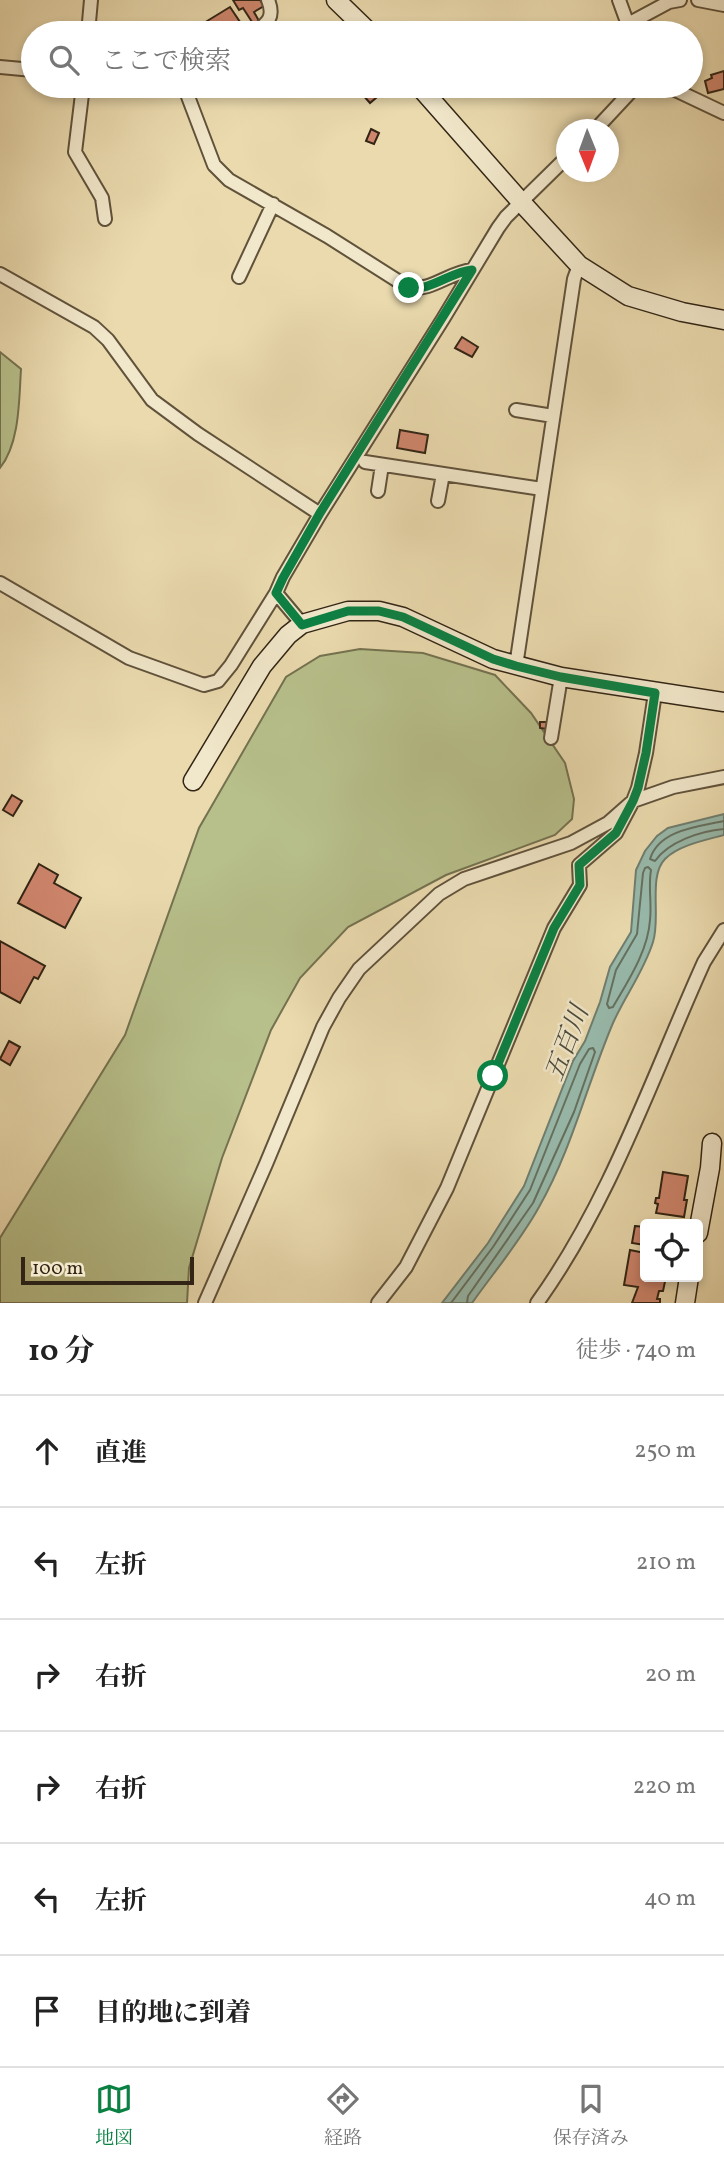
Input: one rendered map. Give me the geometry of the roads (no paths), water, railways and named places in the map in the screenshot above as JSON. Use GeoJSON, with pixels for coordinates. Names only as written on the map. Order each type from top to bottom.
{"type":"FeatureCollection","features":[{"type":"Feature","properties":{"kind":"street"},"geometry":{"type":"LineString","coordinates":[[89,21],[91,0]]}},
{"type":"Feature","properties":{"kind":"street"},"geometry":{"type":"LineString","coordinates":[[268,0],[269,21]]}},
{"type":"Feature","properties":{"kind":"street"},"geometry":{"type":"LineString","coordinates":[[336,0],[358,21]]}},
{"type":"Feature","properties":{"kind":"street"},"geometry":{"type":"LineString","coordinates":[[619,0],[627,21]]}},
{"type":"Feature","properties":{"kind":"street"},"geometry":{"type":"LineString","coordinates":[[642,21],[669,2],[680,0]]}},
{"type":"Feature","properties":{"kind":"street"},"geometry":{"type":"LineString","coordinates":[[698,0],[724,5]]}},
{"type":"Feature","properties":{"kind":"street"},"geometry":{"type":"LineString","coordinates":[[0,67],[21,69]]}},
{"type":"Feature","properties":{"kind":"street"},"geometry":{"type":"LineString","coordinates":[[82,98],[75,152],[102,198],[105,219]]}},
{"type":"Feature","properties":{"kind":"street"},"geometry":{"type":"LineString","coordinates":[[189,98],[214,165],[229,180],[409,288],[423,288],[463,271],[472,270]]}},
{"type":"Feature","properties":{"kind":"street"},"geometry":{"type":"LineString","coordinates":[[430,98],[579,265],[628,296],[682,312],[724,320]]}},
{"type":"Feature","properties":{"kind":"street"},"geometry":{"type":"LineString","coordinates":[[605,119],[625,98]]}},
{"type":"Feature","properties":{"kind":"street"},"geometry":{"type":"LineString","coordinates":[[692,98],[724,113]]}},
{"type":"Feature","properties":{"kind":"street"},"geometry":{"type":"LineString","coordinates":[[0,583],[129,658],[204,685],[218,681],[276,593],[320,513],[498,228],[556,168]]}},
{"type":"Feature","properties":{"kind":"street"},"geometry":{"type":"LineString","coordinates":[[239,277],[273,204]]}},
{"type":"Feature","properties":{"kind":"street"},"geometry":{"type":"LineString","coordinates":[[516,666],[574,279],[579,265]]}},
{"type":"Feature","properties":{"kind":"street"},"geometry":{"type":"LineString","coordinates":[[0,274],[94,327],[108,340],[152,400],[198,434],[320,513]]}},
{"type":"Feature","properties":{"kind":"street"},"geometry":{"type":"LineString","coordinates":[[516,410],[554,416]]}},
{"type":"Feature","properties":{"kind":"street"},"geometry":{"type":"LineString","coordinates":[[365,462],[542,489]]}},
{"type":"Feature","properties":{"kind":"street"},"geometry":{"type":"LineString","coordinates":[[378,491],[382,465]]}},
{"type":"Feature","properties":{"kind":"street"},"geometry":{"type":"LineString","coordinates":[[438,501],[443,474]]}},
{"type":"Feature","properties":{"kind":"street"},"geometry":{"type":"LineString","coordinates":[[276,593],[302,625]]}},
{"type":"Feature","properties":{"kind":"street"},"geometry":{"type":"LineString","coordinates":[[193,781],[262,666],[288,635],[302,625],[348,611],[379,611],[403,617],[493,659],[561,677],[724,702]]}},
{"type":"Feature","properties":{"kind":"street"},"geometry":{"type":"LineString","coordinates":[[551,738],[561,677]]}},
{"type":"Feature","properties":{"kind":"street"},"geometry":{"type":"LineString","coordinates":[[378,1303],[406,1267],[447,1188],[554,928],[580,885],[579,865],[616,833],[633,801],[646,753],[655,693]]}},
{"type":"Feature","properties":{"kind":"street"},"geometry":{"type":"LineString","coordinates":[[205,1303],[267,1164],[323,1027],[359,969],[439,894],[464,879],[571,843],[608,823],[633,801],[673,787],[724,777]]}},
{"type":"Feature","properties":{"kind":"street"},"geometry":{"type":"LineString","coordinates":[[537,1303],[555,1278],[612,1176],[704,962],[724,930]]}},
{"type":"Feature","properties":{"kind":"street"},"geometry":{"type":"LineString","coordinates":[[701,1219],[710,1168],[718,1143]]}},
{"type":"Feature","properties":{"kind":"street"},"geometry":{"type":"LineString","coordinates":[[685,1303],[688,1282]]}},
{"type":"Feature","properties":{"kind":"water"},"geometry":{"type":"Polygon","coordinates":[[[724,814],[724,835],[678,850],[660,866],[656,886],[653,942],[645,963],[613,1023],[561,1162],[539,1207],[516,1244],[472,1303],[442,1303],[488,1243],[524,1186],[573,1061],[585,1041],[610,967],[631,932],[636,870],[645,851],[657,836],[668,828],[724,814]]]}},
{"type":"Feature","properties":{"kind":"water label","name":"五百川"},"geometry":{"type":"Point","coordinates":[566,1043]}}]}
